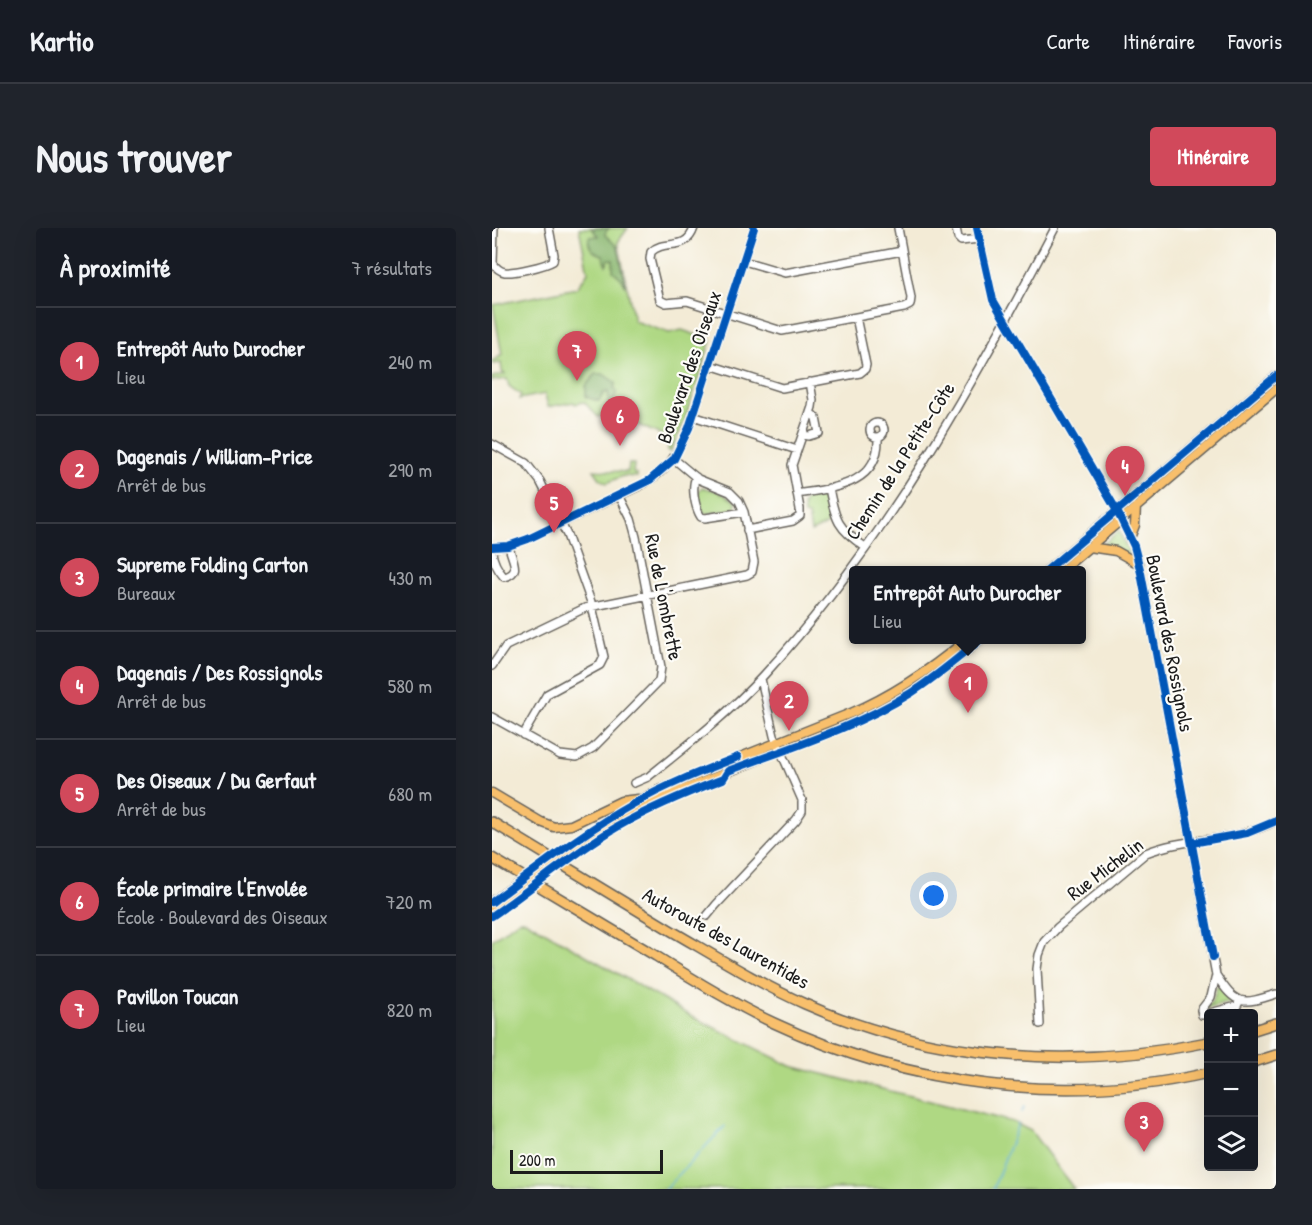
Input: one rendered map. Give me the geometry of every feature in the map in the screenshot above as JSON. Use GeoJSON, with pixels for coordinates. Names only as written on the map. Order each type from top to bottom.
{"type":"FeatureCollection","features":[{"type":"Feature","properties":{"kind":"highway","name":"Autoroute des Laurentides"},"geometry":{"type":"LineString","coordinates":[[492,822],[751,977],[816,1008],[873,1029],[926,1043],[966,1050],[1042,1058],[1122,1055],[1204,1043]]}},
{"type":"Feature","properties":{"kind":"highway"},"geometry":{"type":"LineString","coordinates":[[492,858],[741,1006],[801,1035],[864,1058],[939,1077],[1037,1088],[1121,1086],[1204,1074]]}},
{"type":"Feature","properties":{"kind":"highway"},"geometry":{"type":"LineString","coordinates":[[1258,1029],[1276,1023]]}},
{"type":"Feature","properties":{"kind":"highway"},"geometry":{"type":"LineString","coordinates":[[1258,1061],[1276,1055]]}},
{"type":"Feature","properties":{"kind":"main road"},"geometry":{"type":"LineString","coordinates":[[1052,566],[1276,376]]}},
{"type":"Feature","properties":{"kind":"main road"},"geometry":{"type":"LineString","coordinates":[[1067,566],[1276,389]]}},
{"type":"Feature","properties":{"kind":"main road"},"geometry":{"type":"LineString","coordinates":[[1130,538],[1135,525],[1136,507]]}},
{"type":"Feature","properties":{"kind":"main road"},"geometry":{"type":"LineString","coordinates":[[1089,547],[1116,551],[1139,564]]}},
{"type":"Feature","properties":{"kind":"main road"},"geometry":{"type":"LineString","coordinates":[[575,846],[648,804],[885,697],[923,673],[960,644]]}},
{"type":"Feature","properties":{"kind":"main road"},"geometry":{"type":"LineString","coordinates":[[492,902],[519,886],[575,846],[615,814],[644,798],[686,778],[861,719],[891,704],[934,677],[975,644]]}},
{"type":"Feature","properties":{"kind":"main road"},"geometry":{"type":"LineString","coordinates":[[492,793],[541,822],[559,827],[578,822],[621,801],[644,798]]}},
{"type":"Feature","properties":{"kind":"main road"},"geometry":{"type":"LineString","coordinates":[[492,910],[519,886]]}},
{"type":"Feature","properties":{"kind":"street"},"geometry":{"type":"LineString","coordinates":[[494,228],[492,260],[495,267],[506,272],[550,263],[554,255],[549,228]]}},
{"type":"Feature","properties":{"kind":"street"},"geometry":{"type":"LineString","coordinates":[[694,228],[686,241],[657,248],[651,252],[658,297],[664,303],[687,301],[780,331],[910,305],[911,298],[898,228]]}},
{"type":"Feature","properties":{"kind":"street","name":"Boulevard des Oiseaux"},"geometry":{"type":"LineString","coordinates":[[509,546],[515,569],[513,573],[504,577],[494,560],[492,549],[509,546],[561,524],[653,478],[674,459],[693,416],[754,228]]}},
{"type":"Feature","properties":{"kind":"street"},"geometry":{"type":"LineString","coordinates":[[956,228],[960,241],[979,239]]}},
{"type":"Feature","properties":{"kind":"street","name":"Boulevard des Rossignols"},"geometry":{"type":"LineString","coordinates":[[977,228],[990,294],[1117,511],[1139,564],[1216,975],[1213,993],[1201,1010],[1202,1015],[1237,1006],[1238,999],[1227,992],[1216,975]]}},
{"type":"Feature","properties":{"kind":"street","name":"Chemin de la Petite-Côte"},"geometry":{"type":"LineString","coordinates":[[851,566],[910,482],[1005,323],[1055,228]]}},
{"type":"Feature","properties":{"kind":"street"},"geometry":{"type":"LineString","coordinates":[[744,261],[785,273],[902,251]]}},
{"type":"Feature","properties":{"kind":"street"},"geometry":{"type":"LineString","coordinates":[[710,364],[780,387],[860,373],[865,369],[856,317]]}},
{"type":"Feature","properties":{"kind":"street"},"geometry":{"type":"LineString","coordinates":[[747,530],[796,520],[801,511],[792,468],[811,413],[813,400],[810,382]]}},
{"type":"Feature","properties":{"kind":"street"},"geometry":{"type":"LineString","coordinates":[[803,435],[809,436],[819,432],[816,418],[811,413]]}},
{"type":"Feature","properties":{"kind":"street"},"geometry":{"type":"LineString","coordinates":[[693,416],[797,450]]}},
{"type":"Feature","properties":{"kind":"street"},"geometry":{"type":"LineString","coordinates":[[797,494],[849,484],[867,471],[877,453],[878,437]]}},
{"type":"Feature","properties":{"kind":"street"},"geometry":{"type":"LineString","coordinates":[[492,444],[524,461],[532,468],[567,535],[592,606],[604,654],[602,663],[547,694],[523,735]]}},
{"type":"Feature","properties":{"kind":"street"},"geometry":{"type":"LineString","coordinates":[[492,666],[506,646],[592,606],[749,574],[753,571],[754,565],[740,501],[732,493],[706,484],[674,459]]}},
{"type":"Feature","properties":{"kind":"street"},"geometry":{"type":"LineString","coordinates":[[696,477],[693,486],[698,514],[701,517],[708,518],[744,512]]}},
{"type":"Feature","properties":{"kind":"street"},"geometry":{"type":"LineString","coordinates":[[829,488],[834,514],[839,525],[845,533],[865,547]]}},
{"type":"Feature","properties":{"kind":"street","name":"Rue de L'ombrette"},"geometry":{"type":"LineString","coordinates":[[492,717],[560,755],[571,758],[592,748],[655,687],[660,679],[661,669],[633,527],[619,495]]}},
{"type":"Feature","properties":{"kind":"street","name":"Chemin de la Petite-Côte"},"geometry":{"type":"LineString","coordinates":[[634,783],[642,781],[710,726],[761,679],[814,617],[849,569]]}},
{"type":"Feature","properties":{"kind":"street"},"geometry":{"type":"LineString","coordinates":[[707,916],[800,816],[802,800],[778,747],[761,679]]}},
{"type":"Feature","properties":{"kind":"street","name":"Rue Michelin"},"geometry":{"type":"LineString","coordinates":[[1040,1024],[1037,966],[1040,951],[1048,937],[1140,858],[1159,849],[1243,834],[1276,821]]}},
{"type":"Feature","properties":{"kind":"street"},"geometry":{"type":"LineString","coordinates":[[1238,999],[1250,1002],[1276,994]]}},
{"type":"Feature","properties":{"kind":"green space"},"geometry":{"type":"Polygon","coordinates":[[[579,228],[628,228],[618,242],[634,321],[669,333],[682,330],[711,340],[683,425],[670,452],[667,450],[670,444],[667,442],[668,438],[627,420],[625,423],[609,413],[598,417],[584,402],[548,407],[545,394],[519,399],[521,395],[509,386],[507,379],[492,381],[492,377],[505,374],[502,372],[501,363],[493,364],[492,361],[502,355],[493,305],[577,288],[588,272],[579,228]]]}},
{"type":"Feature","properties":{"kind":"green space"},"geometry":{"type":"Polygon","coordinates":[[[591,228],[610,228],[605,235],[618,247],[626,286],[613,271],[613,260],[609,259],[606,265],[603,255],[596,253],[590,247],[589,237],[598,236],[591,228]]]}},
{"type":"Feature","properties":{"kind":"green space"},"geometry":{"type":"Polygon","coordinates":[[[595,374],[603,374],[616,383],[614,387],[617,392],[611,406],[606,407],[609,400],[608,392],[604,393],[599,401],[586,397],[586,386],[595,374]]]}},
{"type":"Feature","properties":{"kind":"green space"},"geometry":{"type":"Polygon","coordinates":[[[629,464],[634,464],[633,473],[637,474],[637,477],[623,476],[607,483],[601,480],[594,470],[628,472],[629,464]]]}},
{"type":"Feature","properties":{"kind":"green space"},"geometry":{"type":"Polygon","coordinates":[[[702,487],[721,492],[736,502],[735,509],[705,514],[698,492],[702,487]]]}},
{"type":"Feature","properties":{"kind":"green space"},"geometry":{"type":"Polygon","coordinates":[[[820,495],[826,499],[832,522],[811,532],[808,516],[804,515],[803,504],[807,497],[820,495]]]}},
{"type":"Feature","properties":{"kind":"green space"},"geometry":{"type":"Polygon","coordinates":[[[1119,531],[1130,555],[1100,547],[1119,531]]]}},
{"type":"Feature","properties":{"kind":"green space"},"geometry":{"type":"Polygon","coordinates":[[[519,920],[525,920],[691,1016],[791,1066],[1013,1122],[1031,1131],[1074,1189],[492,1189],[492,940],[519,920]]]}},
{"type":"Feature","properties":{"kind":"green space"},"geometry":{"type":"Polygon","coordinates":[[[1220,986],[1226,995],[1235,1001],[1206,1009],[1213,1000],[1217,987],[1220,986]]]}},
{"type":"Feature","properties":{"kind":"waterway"},"geometry":{"type":"LineString","coordinates":[[1022,1112],[1024,1107]]}},
{"type":"Feature","properties":{"kind":"waterway"},"geometry":{"type":"LineString","coordinates":[[993,1189],[1018,1124]]}},
{"type":"Feature","properties":{"kind":"waterway"},"geometry":{"type":"LineString","coordinates":[[665,1189],[725,1126]]}},
{"type":"Feature","properties":{"kind":"cycle path"},"geometry":{"type":"LineString","coordinates":[[492,547],[508,546],[528,539],[650,480],[674,459],[689,428],[754,228]]}},
{"type":"Feature","properties":{"kind":"cycle path"},"geometry":{"type":"LineString","coordinates":[[977,228],[993,300],[1117,511],[1134,546],[1213,957]]}},
{"type":"Feature","properties":{"kind":"cycle path"},"geometry":{"type":"LineString","coordinates":[[1052,566],[1276,376]]}},
{"type":"Feature","properties":{"kind":"cycle path"},"geometry":{"type":"LineString","coordinates":[[492,916],[617,827],[668,801],[723,779],[728,771],[867,717],[911,693],[975,644]]}},
{"type":"Feature","properties":{"kind":"cycle path"},"geometry":{"type":"LineString","coordinates":[[492,902],[614,815],[671,784],[738,757]]}},
{"type":"Feature","properties":{"kind":"cycle path"},"geometry":{"type":"LineString","coordinates":[[1192,843],[1247,833],[1276,821]]}},
{"type":"Feature","properties":{"kind":"place","name":"Pavillon Toucan"},"geometry":{"type":"Point","coordinates":[577,381]}},
{"type":"Feature","properties":{"kind":"place","name":"École primaire l'Envolée"},"geometry":{"type":"Point","coordinates":[620,446]}},
{"type":"Feature","properties":{"kind":"place","name":"Dagenais / Des Rossignols"},"geometry":{"type":"Point","coordinates":[1125,496]}},
{"type":"Feature","properties":{"kind":"place","name":"Des Oiseaux / Du Gerfaut"},"geometry":{"type":"Point","coordinates":[554,533]}},
{"type":"Feature","properties":{"kind":"place","name":"Entrepôt Auto Durocher"},"geometry":{"type":"Point","coordinates":[968,713]}},
{"type":"Feature","properties":{"kind":"place","name":"Dagenais / William-Price"},"geometry":{"type":"Point","coordinates":[789,731]}},
{"type":"Feature","properties":{"kind":"place","name":"Supreme Folding Carton"},"geometry":{"type":"Point","coordinates":[1144,1152]}}]}
